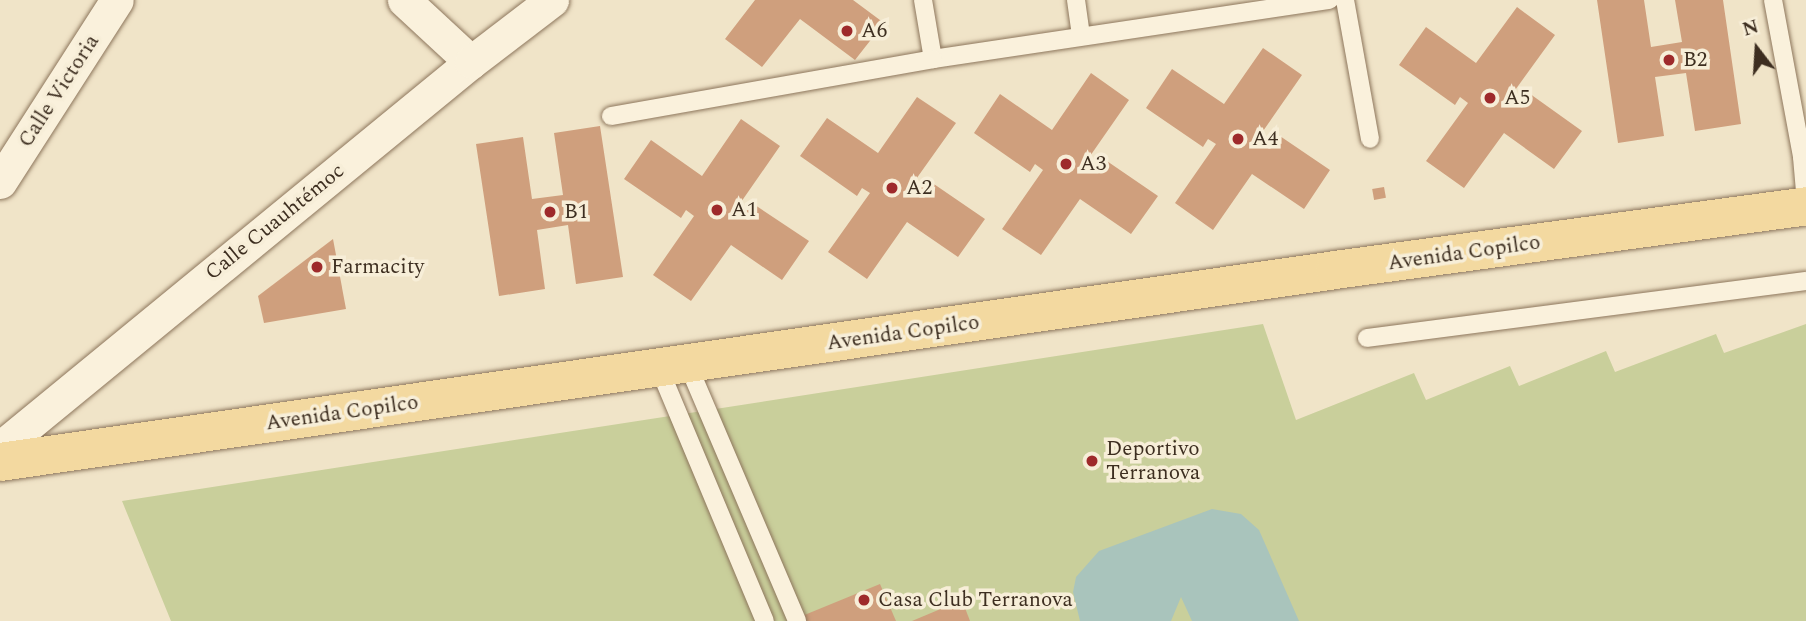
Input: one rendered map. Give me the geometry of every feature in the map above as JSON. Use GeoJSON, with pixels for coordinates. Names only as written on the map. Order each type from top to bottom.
{"type":"FeatureCollection","features":[{"type":"Feature","properties":{"kind":"main road","name":"Avenida Copilco"},"geometry":{"type":"LineString","coordinates":[[0,462],[1806,205]]}},
{"type":"Feature","properties":{"kind":"street","name":"Calle Victoria"},"geometry":{"type":"LineString","coordinates":[[0,182],[117,0]]}},
{"type":"Feature","properties":{"kind":"street"},"geometry":{"type":"LineString","coordinates":[[404,0],[471,62]]}},
{"type":"Feature","properties":{"kind":"street","name":"Calle Cuauhtémoc"},"geometry":{"type":"LineString","coordinates":[[0,448],[471,62],[552,0]]}},
{"type":"Feature","properties":{"kind":"lane"},"geometry":{"type":"LineString","coordinates":[[923,0],[933,59]]}},
{"type":"Feature","properties":{"kind":"lane"},"geometry":{"type":"LineString","coordinates":[[1076,0],[1082,36]]}},
{"type":"Feature","properties":{"kind":"lane"},"geometry":{"type":"LineString","coordinates":[[611,116],[933,59],[1330,0]]}},
{"type":"Feature","properties":{"kind":"lane"},"geometry":{"type":"LineString","coordinates":[[1345,0],[1370,139]]}},
{"type":"Feature","properties":{"kind":"lane"},"geometry":{"type":"LineString","coordinates":[[1773,0],[1802,157],[1806,205]]}},
{"type":"Feature","properties":{"kind":"lane"},"geometry":{"type":"LineString","coordinates":[[1367,338],[1806,281]]}},
{"type":"Feature","properties":{"kind":"lane"},"geometry":{"type":"LineString","coordinates":[[674,366],[765,621]]}},
{"type":"Feature","properties":{"kind":"lane"},"geometry":{"type":"LineString","coordinates":[[674,366],[797,621]]}},
{"type":"Feature","properties":{"kind":"green space","name":"Deportivo Terranova"},"geometry":{"type":"Polygon","coordinates":[[[1263,324],[1296,420],[1414,373],[1426,400],[1510,366],[1519,386],[1606,351],[1615,372],[1716,334],[1724,353],[1806,324],[1806,621],[171,621],[122,501],[1263,324]]]}},
{"type":"Feature","properties":{"kind":"water"},"geometry":{"type":"Polygon","coordinates":[[[1212,509],[1241,514],[1259,530],[1299,621],[1192,621],[1181,597],[1171,621],[1080,621],[1073,592],[1076,577],[1099,551],[1212,509]]]}},
{"type":"Feature","properties":{"kind":"building","name":"A6"},"geometry":{"type":"Polygon","coordinates":[[[755,0],[853,0],[884,23],[855,60],[800,19],[762,67],[725,39],[755,0]]]}},
{"type":"Feature","properties":{"kind":"building","name":"B2"},"geometry":{"type":"Polygon","coordinates":[[[1597,0],[1644,0],[1651,47],[1682,42],[1675,0],[1723,0],[1741,124],[1695,131],[1686,73],[1655,77],[1664,136],[1618,143],[1597,0]]]}},
{"type":"Feature","properties":{"kind":"building","name":"A5"},"geometry":{"type":"Polygon","coordinates":[[[1517,7],[1555,35],[1513,93],[1520,99],[1526,91],[1582,131],[1554,169],[1504,133],[1464,188],[1426,161],[1468,103],[1460,97],[1455,105],[1399,65],[1426,27],[1476,63],[1517,7]]]}},
{"type":"Feature","properties":{"kind":"building","name":"A4"},"geometry":{"type":"Polygon","coordinates":[[[1263,48],[1302,75],[1261,134],[1269,139],[1274,132],[1330,170],[1304,209],[1252,174],[1213,230],[1175,203],[1216,144],[1208,139],[1203,147],[1146,108],[1172,69],[1224,104],[1263,48]]]}},
{"type":"Feature","properties":{"kind":"building","name":"A3"},"geometry":{"type":"Polygon","coordinates":[[[1091,73],[1129,100],[1088,159],[1096,164],[1101,157],[1158,196],[1131,234],[1080,199],[1041,255],[1002,229],[1043,170],[1035,164],[1030,172],[974,133],[1000,94],[1052,130],[1091,73]]]}},
{"type":"Feature","properties":{"kind":"building","name":"A2"},"geometry":{"type":"Polygon","coordinates":[[[917,97],[956,123],[914,182],[922,188],[928,180],[985,219],[958,257],[907,222],[867,279],[828,252],[870,193],[862,188],[857,196],[800,156],[827,118],[878,153],[917,97]]]}},
{"type":"Feature","properties":{"kind":"building","name":"A1"},"geometry":{"type":"Polygon","coordinates":[[[741,119],[780,146],[739,205],[747,210],[752,203],[809,241],[782,280],[731,245],[691,301],[653,275],[694,216],[686,210],[681,218],[624,179],[651,140],[702,176],[741,119]]]}},
{"type":"Feature","properties":{"kind":"building","name":"B1"},"geometry":{"type":"Polygon","coordinates":[[[600,126],[623,277],[576,284],[568,225],[537,230],[545,289],[499,296],[476,144],[523,137],[532,199],[563,195],[554,133],[600,126]]]}},
{"type":"Feature","properties":{"kind":"building"},"geometry":{"type":"Polygon","coordinates":[[[1384,187],[1386,198],[1374,200],[1372,189],[1384,187]]]}},
{"type":"Feature","properties":{"kind":"building","name":"Farmacity"},"geometry":{"type":"Polygon","coordinates":[[[333,239],[346,309],[264,323],[258,296],[333,239]]]}},
{"type":"Feature","properties":{"kind":"building","name":"Casa Club Terranova"},"geometry":{"type":"Polygon","coordinates":[[[880,584],[896,621],[804,621],[802,616],[880,584]]]}},
{"type":"Feature","properties":{"kind":"building","name":"Casa Club Terranova"},"geometry":{"type":"Polygon","coordinates":[[[962,600],[970,621],[912,621],[962,600]]]}},
{"type":"Feature","properties":{"kind":"place","name":"A6"},"geometry":{"type":"Point","coordinates":[847,31]}},
{"type":"Feature","properties":{"kind":"place","name":"B2"},"geometry":{"type":"Point","coordinates":[1669,60]}},
{"type":"Feature","properties":{"kind":"place","name":"A5"},"geometry":{"type":"Point","coordinates":[1490,98]}},
{"type":"Feature","properties":{"kind":"place","name":"A4"},"geometry":{"type":"Point","coordinates":[1238,139]}},
{"type":"Feature","properties":{"kind":"place","name":"A3"},"geometry":{"type":"Point","coordinates":[1066,164]}},
{"type":"Feature","properties":{"kind":"place","name":"A2"},"geometry":{"type":"Point","coordinates":[892,188]}},
{"type":"Feature","properties":{"kind":"place","name":"A1"},"geometry":{"type":"Point","coordinates":[717,210]}},
{"type":"Feature","properties":{"kind":"place","name":"B1"},"geometry":{"type":"Point","coordinates":[550,212]}},
{"type":"Feature","properties":{"kind":"place","name":"Farmacity"},"geometry":{"type":"Point","coordinates":[317,267]}},
{"type":"Feature","properties":{"kind":"place","name":"Deportivo Terranova"},"geometry":{"type":"Point","coordinates":[1092,461]}},
{"type":"Feature","properties":{"kind":"place","name":"Casa Club Terranova"},"geometry":{"type":"Point","coordinates":[864,600]}}]}
